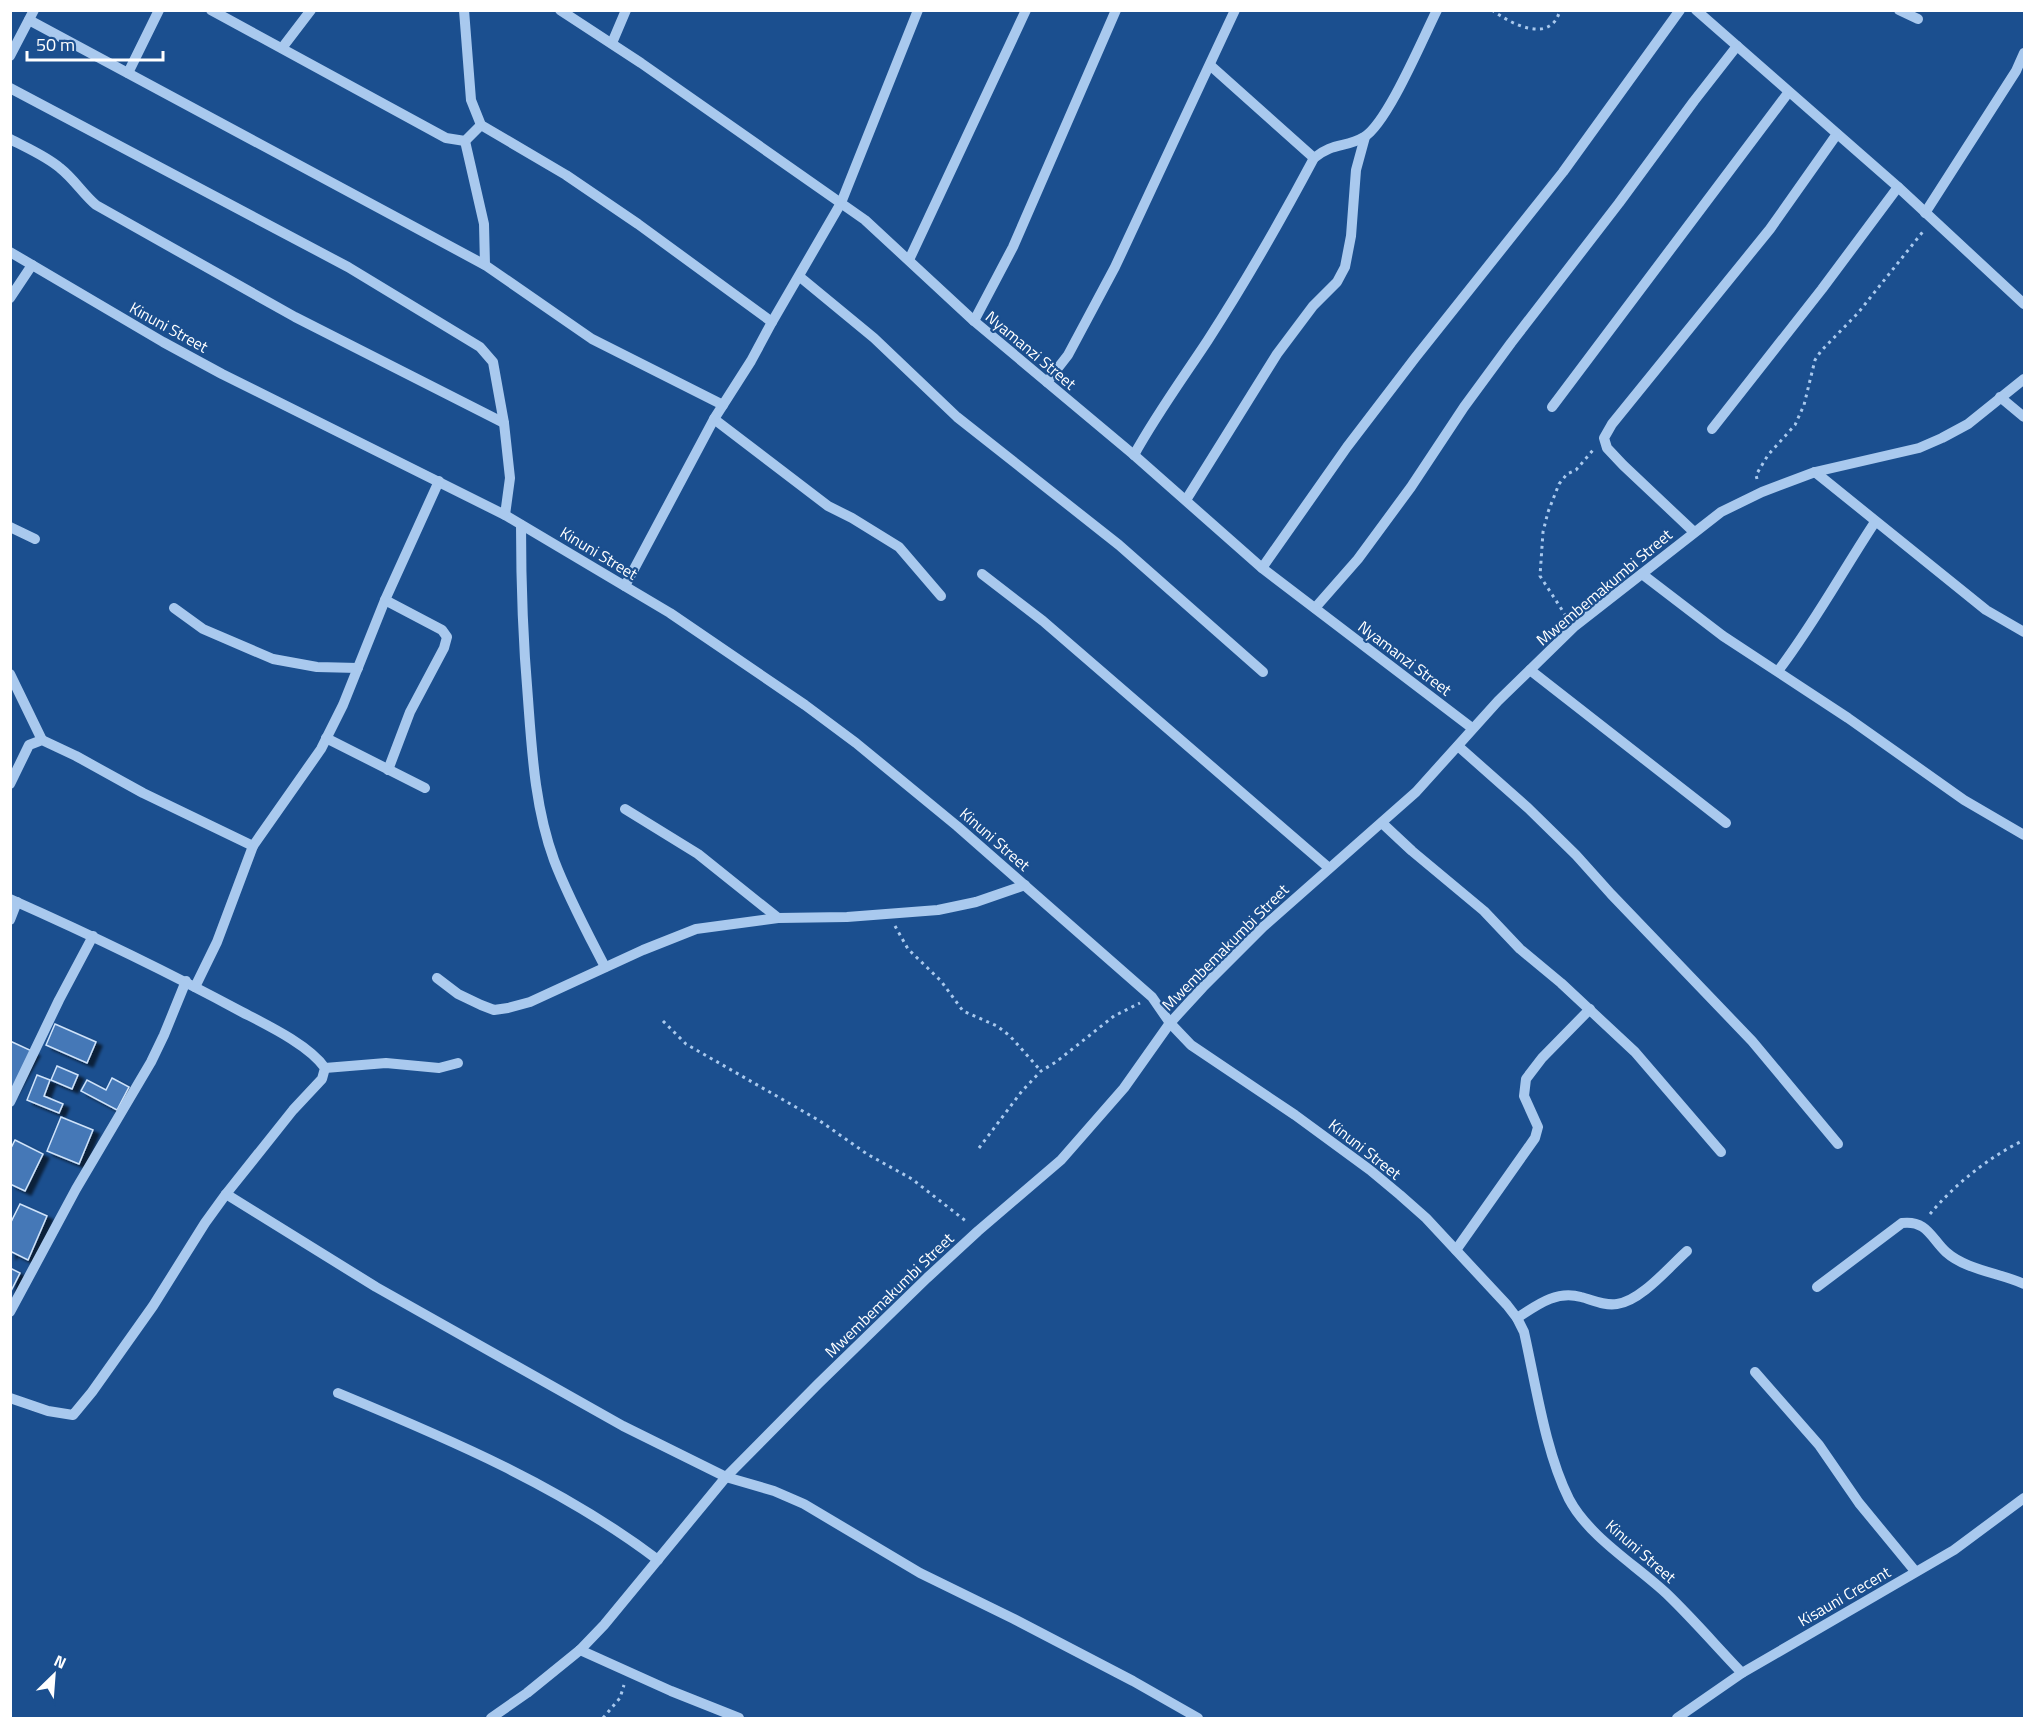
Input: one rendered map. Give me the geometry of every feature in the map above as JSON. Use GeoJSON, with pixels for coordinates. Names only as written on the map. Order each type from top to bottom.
{"type":"FeatureCollection","features":[{"type":"Feature","properties":{"kind":"street"},"geometry":{"type":"LineString","coordinates":[[128,73],[159,10]]}},
{"type":"Feature","properties":{"kind":"street"},"geometry":{"type":"LineString","coordinates":[[210,10],[446,138],[465,141]]}},
{"type":"Feature","properties":{"kind":"street"},"geometry":{"type":"LineString","coordinates":[[282,48],[311,10]]}},
{"type":"Feature","properties":{"kind":"street"},"geometry":{"type":"LineString","coordinates":[[464,10],[471,100],[482,125],[575,181],[772,322]]}},
{"type":"Feature","properties":{"kind":"street","name":"Nyamanzi Street"},"geometry":{"type":"LineString","coordinates":[[560,10],[612,43],[864,220],[974,321],[1134,455],[1262,568],[1472,728]]}},
{"type":"Feature","properties":{"kind":"street"},"geometry":{"type":"LineString","coordinates":[[612,43],[626,10]]}},
{"type":"Feature","properties":{"kind":"street"},"geometry":{"type":"LineString","coordinates":[[625,586],[714,419],[751,361],[841,203],[918,10]]}},
{"type":"Feature","properties":{"kind":"street"},"geometry":{"type":"LineString","coordinates":[[909,260],[1026,10]]}},
{"type":"Feature","properties":{"kind":"street"},"geometry":{"type":"LineString","coordinates":[[974,321],[1013,247],[1116,10]]}},
{"type":"Feature","properties":{"kind":"street"},"geometry":{"type":"LineString","coordinates":[[1047,382],[1080,335],[1115,267],[1211,66],[1235,10]]}},
{"type":"Feature","properties":{"kind":"street"},"geometry":{"type":"LineString","coordinates":[[1134,455],[1156,416],[1229,306],[1268,242],[1314,158],[1322,151],[1365,137],[1376,127],[1390,105],[1437,10]]}},
{"type":"Feature","properties":{"kind":"street"},"geometry":{"type":"LineString","coordinates":[[1262,568],[1347,447],[1563,172],[1680,10]]}},
{"type":"Feature","properties":{"kind":"street"},"geometry":{"type":"LineString","coordinates":[[1899,10],[1918,19]]}},
{"type":"Feature","properties":{"kind":"street"},"geometry":{"type":"LineString","coordinates":[[1700,12],[1788,93],[1898,187],[2025,304]]}},
{"type":"Feature","properties":{"kind":"street"},"geometry":{"type":"LineString","coordinates":[[10,56],[32,15],[128,73],[485,265],[591,339],[723,405]]}},
{"type":"Feature","properties":{"kind":"street"},"geometry":{"type":"LineString","coordinates":[[1315,608],[1365,550],[1511,343],[1737,46]]}},
{"type":"Feature","properties":{"kind":"street"},"geometry":{"type":"LineString","coordinates":[[1929,217],[2020,75],[2025,53]]}},
{"type":"Feature","properties":{"kind":"street"},"geometry":{"type":"LineString","coordinates":[[1211,66],[1314,158]]}},
{"type":"Feature","properties":{"kind":"street"},"geometry":{"type":"LineString","coordinates":[[10,88],[338,262],[480,347],[493,362],[504,423],[510,477],[506,515]]}},
{"type":"Feature","properties":{"kind":"street"},"geometry":{"type":"LineString","coordinates":[[1552,407],[1788,93]]}},
{"type":"Feature","properties":{"kind":"street"},"geometry":{"type":"LineString","coordinates":[[465,141],[482,125]]}},
{"type":"Feature","properties":{"kind":"street"},"geometry":{"type":"LineString","coordinates":[[1694,532],[1623,465],[1607,447],[1604,438],[1612,424],[1770,229],[1837,134]]}},
{"type":"Feature","properties":{"kind":"street"},"geometry":{"type":"LineString","coordinates":[[1186,500],[1277,354],[1307,314],[1337,282],[1345,267],[1351,236],[1356,170],[1365,137]]}},
{"type":"Feature","properties":{"kind":"street"},"geometry":{"type":"LineString","coordinates":[[10,139],[59,166],[72,178],[83,194],[96,205],[295,317],[504,423]]}},
{"type":"Feature","properties":{"kind":"street"},"geometry":{"type":"LineString","coordinates":[[465,141],[484,224],[485,265]]}},
{"type":"Feature","properties":{"kind":"street"},"geometry":{"type":"LineString","coordinates":[[1712,429],[1816,297],[1898,187]]}},
{"type":"Feature","properties":{"kind":"street","name":"Kinuni Street"},"geometry":{"type":"LineString","coordinates":[[10,252],[163,342],[243,385],[506,515],[670,613],[805,705],[856,743],[1025,885],[1152,997],[1170,1023],[1191,1045],[1263,1092],[1370,1170],[1426,1218],[1517,1318],[1524,1332],[1550,1444],[1570,1500],[1598,1535],[1667,1594],[1742,1673]]}},
{"type":"Feature","properties":{"kind":"street"},"geometry":{"type":"LineString","coordinates":[[10,298],[32,265]]}},
{"type":"Feature","properties":{"kind":"street"},"geometry":{"type":"LineString","coordinates":[[800,277],[874,339],[957,417],[1119,545],[1263,672]]}},
{"type":"Feature","properties":{"kind":"street","name":"Mwembemakumbi Street"},"geometry":{"type":"LineString","coordinates":[[491,1719],[580,1650],[604,1625],[726,1477],[834,1368],[978,1231],[1061,1160],[1124,1088],[1170,1023],[1244,946],[1416,792],[1472,728],[1575,626],[1694,532],[1722,513],[1762,492],[1815,472],[1919,448],[1942,438],[1968,423],[2025,379]]}},
{"type":"Feature","properties":{"kind":"street"},"geometry":{"type":"LineString","coordinates":[[2000,397],[2025,417]]}},
{"type":"Feature","properties":{"kind":"street"},"geometry":{"type":"LineString","coordinates":[[714,419],[828,506],[899,547],[941,596]]}},
{"type":"Feature","properties":{"kind":"street"},"geometry":{"type":"LineString","coordinates":[[1815,472],[1986,610],[2025,632]]}},
{"type":"Feature","properties":{"kind":"street"},"geometry":{"type":"LineString","coordinates":[[10,1312],[76,1188],[151,1062],[191,984],[217,942],[253,846],[321,749],[343,705],[385,600],[439,481]]}},
{"type":"Feature","properties":{"kind":"street"},"geometry":{"type":"LineString","coordinates":[[1778,671],[1820,613],[1875,522]]}},
{"type":"Feature","properties":{"kind":"street"},"geometry":{"type":"LineString","coordinates":[[521,525],[524,656],[534,782],[554,859],[576,911],[605,967]]}},
{"type":"Feature","properties":{"kind":"street"},"geometry":{"type":"LineString","coordinates":[[10,527],[35,539]]}},
{"type":"Feature","properties":{"kind":"street"},"geometry":{"type":"LineString","coordinates":[[982,574],[1042,621],[1329,868]]}},
{"type":"Feature","properties":{"kind":"street"},"geometry":{"type":"LineString","coordinates":[[1642,574],[1723,636],[1848,718],[1964,800],[2025,835]]}},
{"type":"Feature","properties":{"kind":"street"},"geometry":{"type":"LineString","coordinates":[[385,600],[442,630],[447,637],[444,648],[410,712],[388,770]]}},
{"type":"Feature","properties":{"kind":"street"},"geometry":{"type":"LineString","coordinates":[[174,608],[203,629],[273,659],[317,667],[358,668]]}},
{"type":"Feature","properties":{"kind":"street"},"geometry":{"type":"LineString","coordinates":[[1530,670],[1726,823]]}},
{"type":"Feature","properties":{"kind":"street"},"geometry":{"type":"LineString","coordinates":[[10,674],[42,740],[143,793],[253,846]]}},
{"type":"Feature","properties":{"kind":"street"},"geometry":{"type":"LineString","coordinates":[[326,738],[425,788]]}},
{"type":"Feature","properties":{"kind":"street"},"geometry":{"type":"LineString","coordinates":[[10,784],[29,745],[42,740]]}},
{"type":"Feature","properties":{"kind":"street"},"geometry":{"type":"LineString","coordinates":[[1458,746],[1528,808],[1576,855],[1752,1041],[1838,1144]]}},
{"type":"Feature","properties":{"kind":"street"},"geometry":{"type":"LineString","coordinates":[[625,809],[698,854],[778,918]]}},
{"type":"Feature","properties":{"kind":"street"},"geometry":{"type":"LineString","coordinates":[[1382,823],[1484,911],[1520,949],[1590,1009],[1635,1052],[1721,1152]]}},
{"type":"Feature","properties":{"kind":"street"},"geometry":{"type":"LineString","coordinates":[[437,978],[458,994],[494,1010],[530,1002],[605,967],[696,929],[778,918],[938,910],[976,902],[1025,885]]}},
{"type":"Feature","properties":{"kind":"street"},"geometry":{"type":"LineString","coordinates":[[10,920],[14,900],[93,936],[191,984],[297,1043],[321,1061],[325,1068],[322,1079],[293,1110],[205,1223],[153,1306],[74,1415],[48,1411],[10,1398]]}},
{"type":"Feature","properties":{"kind":"street"},"geometry":{"type":"LineString","coordinates":[[10,1102],[93,936]]}},
{"type":"Feature","properties":{"kind":"street"},"geometry":{"type":"LineString","coordinates":[[1456,1250],[1535,1138],[1538,1127],[1524,1096],[1526,1079],[1542,1058],[1590,1009]]}},
{"type":"Feature","properties":{"kind":"street"},"geometry":{"type":"LineString","coordinates":[[325,1068],[386,1063],[439,1068],[458,1064]]}},
{"type":"Feature","properties":{"kind":"street"},"geometry":{"type":"LineString","coordinates":[[226,1194],[376,1287],[623,1426],[726,1477],[774,1491],[804,1504],[920,1573],[1133,1681],[1198,1719]]}},
{"type":"Feature","properties":{"kind":"street"},"geometry":{"type":"LineString","coordinates":[[1817,1287],[1902,1223],[1910,1222],[1921,1224],[1946,1252],[1963,1264],[2025,1284]]}},
{"type":"Feature","properties":{"kind":"street"},"geometry":{"type":"LineString","coordinates":[[1517,1318],[1548,1299],[1564,1294],[1608,1304],[1619,1304],[1650,1286],[1687,1251]]}},
{"type":"Feature","properties":{"kind":"street"},"geometry":{"type":"LineString","coordinates":[[1755,1372],[1819,1445],[1859,1503],[1915,1571]]}},
{"type":"Feature","properties":{"kind":"street"},"geometry":{"type":"LineString","coordinates":[[338,1393],[469,1449],[523,1477],[601,1522],[658,1560]]}},
{"type":"Feature","properties":{"kind":"street","name":"Kisauni Crecent"},"geometry":{"type":"LineString","coordinates":[[1677,1719],[1742,1673],[1954,1550],[2025,1498]]}},
{"type":"Feature","properties":{"kind":"street"},"geometry":{"type":"LineString","coordinates":[[580,1650],[739,1719]]}},
{"type":"Feature","properties":{"kind":"path"},"geometry":{"type":"LineString","coordinates":[[1492,10],[1507,22],[1526,28],[1552,26],[1560,10]]}},
{"type":"Feature","properties":{"kind":"path"},"geometry":{"type":"LineString","coordinates":[[1762,492],[1756,475],[1768,454],[1795,425],[1804,405],[1815,360],[1858,313],[1929,217]]}},
{"type":"Feature","properties":{"kind":"path"},"geometry":{"type":"LineString","coordinates":[[1575,626],[1544,585],[1540,576],[1543,532],[1559,484],[1567,474],[1576,470],[1604,438]]}},
{"type":"Feature","properties":{"kind":"path"},"geometry":{"type":"LineString","coordinates":[[888,914],[908,949],[940,981],[963,1011],[997,1026],[1010,1036],[1041,1071]]}},
{"type":"Feature","properties":{"kind":"path"},"geometry":{"type":"LineString","coordinates":[[979,1148],[1022,1091],[1041,1071],[1056,1062],[1114,1016],[1152,997]]}},
{"type":"Feature","properties":{"kind":"path"},"geometry":{"type":"LineString","coordinates":[[663,1021],[686,1044],[811,1116],[867,1154],[912,1179],[978,1231]]}},
{"type":"Feature","properties":{"kind":"path"},"geometry":{"type":"LineString","coordinates":[[1921,1224],[1938,1204],[1969,1176],[2006,1150],[2025,1140]]}},
{"type":"Feature","properties":{"kind":"path"},"geometry":{"type":"LineString","coordinates":[[603,1719],[620,1698],[625,1681],[619,1667]]}},
{"type":"Feature","properties":{"kind":"building"},"geometry":{"type":"Polygon","coordinates":[[[55,1024],[96,1042],[87,1063],[46,1045],[55,1024]]]}},
{"type":"Feature","properties":{"kind":"building"},"geometry":{"type":"Polygon","coordinates":[[[10,1041],[34,1052],[10,1093],[10,1041]]]}},
{"type":"Feature","properties":{"kind":"building"},"geometry":{"type":"Polygon","coordinates":[[[57,1066],[78,1075],[72,1089],[51,1080],[57,1066]]]}},
{"type":"Feature","properties":{"kind":"building"},"geometry":{"type":"Polygon","coordinates":[[[37,1075],[50,1080],[44,1096],[63,1104],[59,1113],[27,1100],[37,1075]]]}},
{"type":"Feature","properties":{"kind":"building"},"geometry":{"type":"Polygon","coordinates":[[[112,1078],[129,1087],[117,1110],[81,1091],[87,1080],[106,1090],[112,1078]]]}},
{"type":"Feature","properties":{"kind":"building"},"geometry":{"type":"Polygon","coordinates":[[[61,1117],[93,1130],[79,1164],[47,1151],[61,1117]]]}},
{"type":"Feature","properties":{"kind":"building"},"geometry":{"type":"Polygon","coordinates":[[[15,1140],[43,1154],[25,1191],[10,1184],[10,1150],[15,1140]]]}},
{"type":"Feature","properties":{"kind":"building"},"geometry":{"type":"Polygon","coordinates":[[[20,1204],[47,1216],[28,1260],[12,1252],[10,1256],[10,1224],[20,1204]]]}},
{"type":"Feature","properties":{"kind":"building"},"geometry":{"type":"Polygon","coordinates":[[[10,1268],[20,1273],[11,1291],[10,1291],[10,1268]]]}}]}
